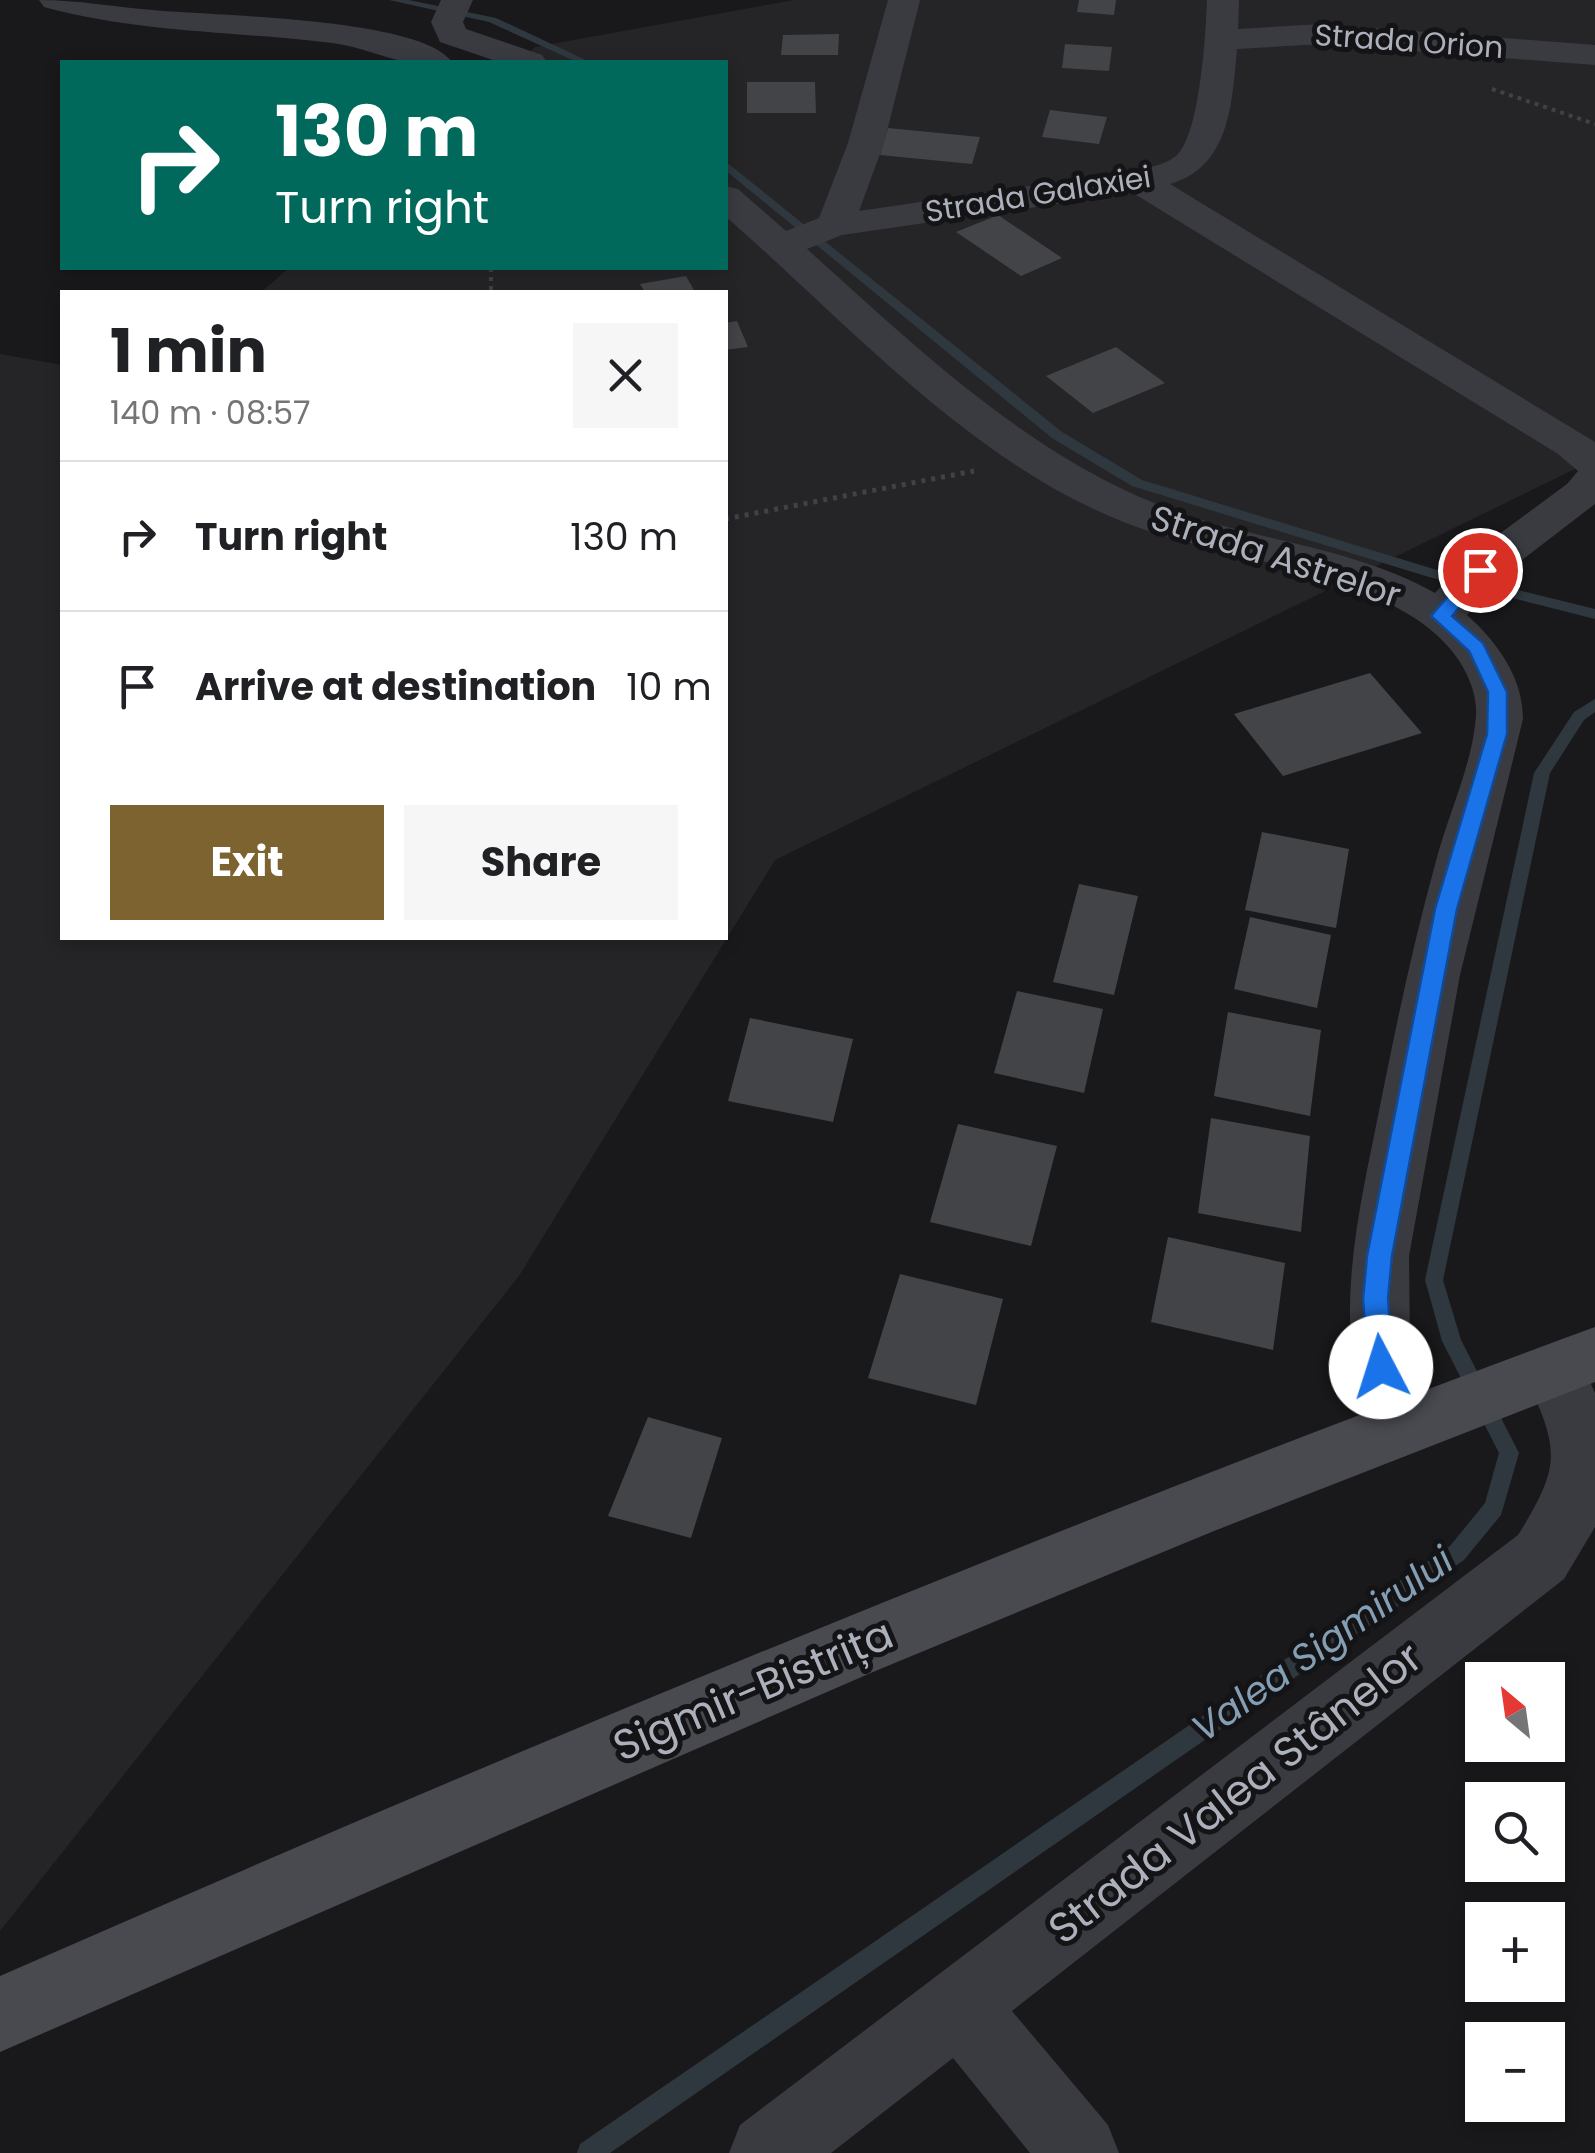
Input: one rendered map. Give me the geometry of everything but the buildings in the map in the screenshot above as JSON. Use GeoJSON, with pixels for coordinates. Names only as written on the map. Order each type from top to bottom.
{"type":"FeatureCollection","features":[{"type":"Feature","properties":{"kind":"main road","name":"Sigmir-Bistrița"},"geometry":{"type":"LineString","coordinates":[[0,2014],[257,1899],[744,1692],[1134,1533],[1504,1389]]}},
{"type":"Feature","properties":{"kind":"street"},"geometry":{"type":"LineString","coordinates":[[55,0],[135,18],[352,37],[410,50],[431,60]]}},
{"type":"Feature","properties":{"kind":"street"},"geometry":{"type":"LineString","coordinates":[[458,0],[448,22],[452,35],[524,60]]}},
{"type":"Feature","properties":{"kind":"street"},"geometry":{"type":"LineString","coordinates":[[806,236],[866,143],[904,0]]}},
{"type":"Feature","properties":{"kind":"street","name":"Strada Galaxiei"},"geometry":{"type":"LineString","coordinates":[[806,236],[1139,181],[1193,160],[1205,139],[1223,40],[1222,0]]}},
{"type":"Feature","properties":{"kind":"street","name":"Strada Orion"},"geometry":{"type":"LineString","coordinates":[[1223,40],[1322,34],[1595,55]]}},
{"type":"Feature","properties":{"kind":"street"},"geometry":{"type":"LineString","coordinates":[[1139,181],[1573,445],[1595,464]]}},
{"type":"Feature","properties":{"kind":"street","name":"Strada Astrelor"},"geometry":{"type":"LineString","coordinates":[[728,198],[806,236],[940,384],[1038,459],[1140,513],[1332,567],[1398,591],[1460,593],[1477,648],[1498,692],[1497,734],[1446,909],[1375,1299],[1381,1367],[1504,1389]]}},
{"type":"Feature","properties":{"kind":"street"},"geometry":{"type":"LineString","coordinates":[[1460,593],[1582,494],[1595,478]]}},
{"type":"Feature","properties":{"kind":"street","name":"Strada Valea Stânelor"},"geometry":{"type":"LineString","coordinates":[[768,2153],[1542,1557],[1578,1497],[1583,1435],[1504,1389]]}},
{"type":"Feature","properties":{"kind":"street"},"geometry":{"type":"LineString","coordinates":[[959,2006],[1080,2153]]}},
{"type":"Feature","properties":{"kind":"path"},"geometry":{"type":"LineString","coordinates":[[728,518],[1038,459]]}},
{"type":"Feature","properties":{"kind":"shaded area"},"geometry":{"type":"Polygon","coordinates":[[[794,0],[1595,0],[1595,467],[1581,466],[775,860],[728,936],[728,290],[263,290],[287,270],[728,270],[728,60],[520,60],[535,47],[794,0]]]}},
{"type":"Feature","properties":{"kind":"shaded area"},"geometry":{"type":"Polygon","coordinates":[[[0,354],[60,365],[60,940],[726,940],[519,1276],[0,1931],[0,354]]]}},
{"type":"Feature","properties":{"kind":"waterway"},"geometry":{"type":"LineString","coordinates":[[394,0],[492,20],[581,60]]}},
{"type":"Feature","properties":{"kind":"waterway"},"geometry":{"type":"LineString","coordinates":[[728,166],[1057,435],[1137,483],[1434,574],[1595,614]]}},
{"type":"Feature","properties":{"kind":"waterway","name":"Valea Sigmirului"},"geometry":{"type":"LineString","coordinates":[[589,2153],[1457,1553],[1494,1508],[1509,1453],[1452,1341],[1434,1280],[1542,773],[1579,716],[1595,704]]}},
{"type":"Feature","properties":{"kind":"route"},"geometry":{"type":"LineString","coordinates":[[1381,1367],[1375,1299],[1380,1256],[1446,909],[1497,734],[1498,692],[1477,648],[1441,616],[1480,570]]}}]}
